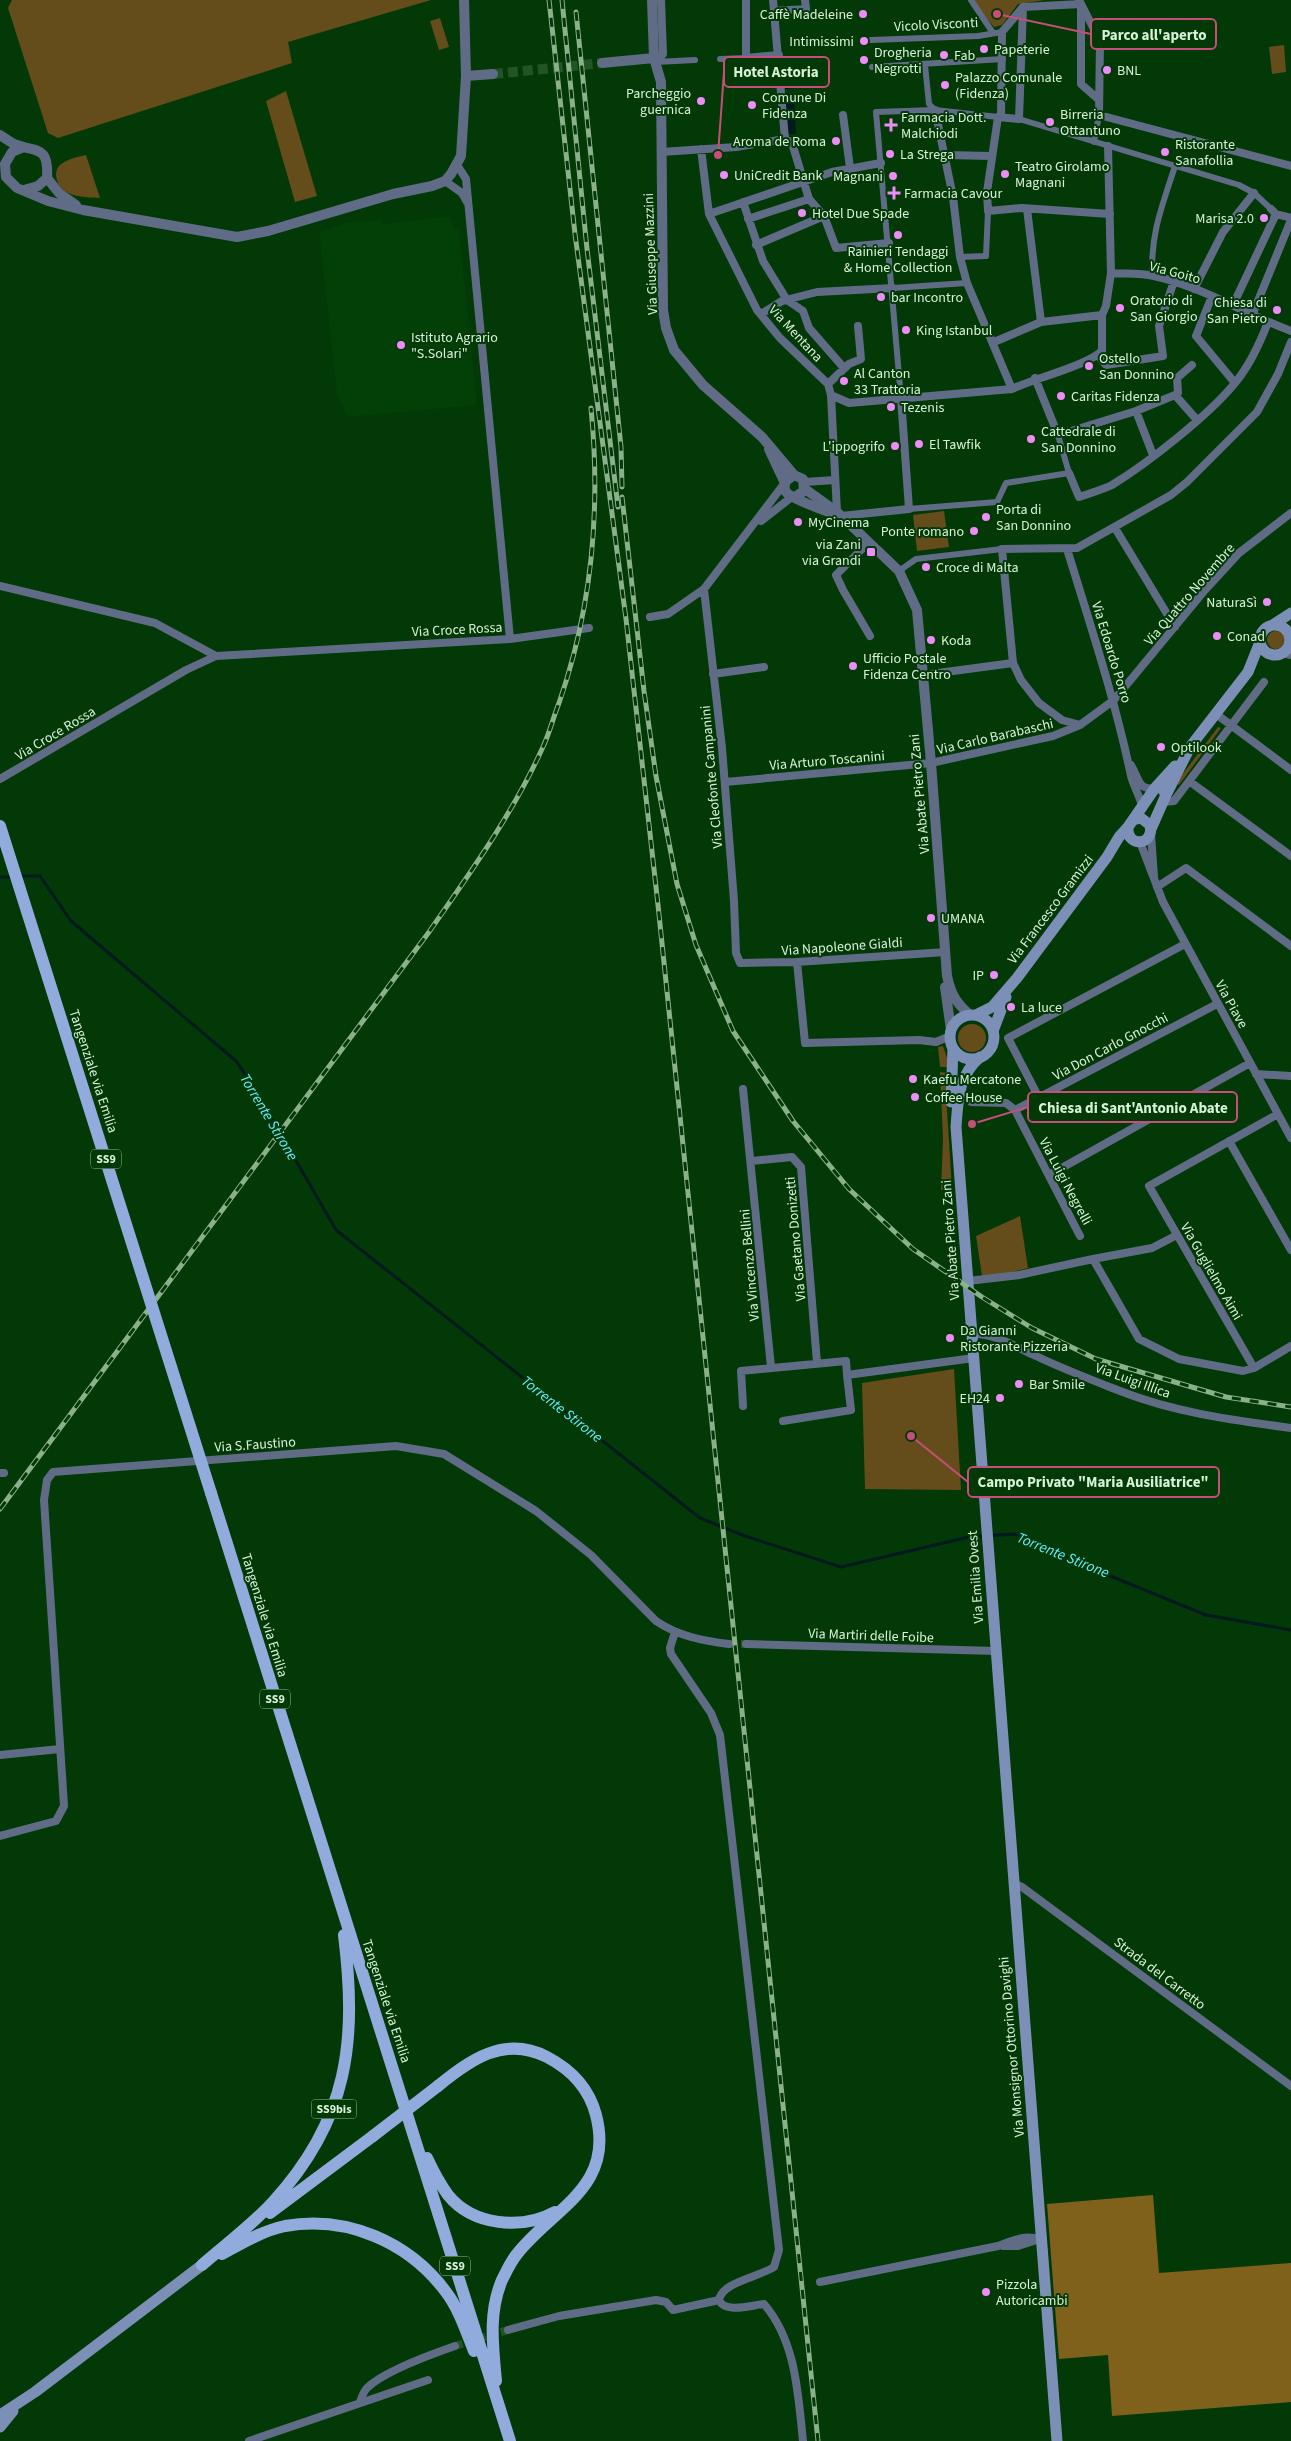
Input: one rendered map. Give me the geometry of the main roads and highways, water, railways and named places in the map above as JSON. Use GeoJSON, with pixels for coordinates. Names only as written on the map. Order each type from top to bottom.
{"type":"FeatureCollection","features":[{"type":"Feature","properties":{"kind":"main road","name":"Via Francesco Gramizzi"},"geometry":{"type":"LineString","coordinates":[[954,1048],[951,1033],[958,1019],[992,1007],[1017,978],[1107,857],[1119,837],[1143,808],[1155,788],[1184,757],[1248,672],[1263,630],[1291,613]]}},
{"type":"Feature","properties":{"kind":"main road"},"geometry":{"type":"LineString","coordinates":[[1274,624],[1283,626],[1291,638]]}},
{"type":"Feature","properties":{"kind":"main road","name":"Via Francesco Gramizzi"},"geometry":{"type":"LineString","coordinates":[[1248,672],[1265,660],[1284,654],[1291,642],[1291,626]]}},
{"type":"Feature","properties":{"kind":"main road"},"geometry":{"type":"LineString","coordinates":[[1260,642],[1267,652],[1284,654]]}},
{"type":"Feature","properties":{"kind":"main road","name":"Via Francesco Gramizzi"},"geometry":{"type":"LineString","coordinates":[[1107,857],[1124,845],[1146,840],[1184,757]]}},
{"type":"Feature","properties":{"kind":"main road"},"geometry":{"type":"LineString","coordinates":[[1155,788],[1161,789],[1165,798]]}},
{"type":"Feature","properties":{"kind":"main road"},"geometry":{"type":"LineString","coordinates":[[1137,842],[1128,834],[1130,824],[1145,820],[1151,832]]}},
{"type":"Feature","properties":{"kind":"main road","name":"Tangenziale via Emilia"},"geometry":{"type":"LineString","coordinates":[[0,826],[510,2441]]}},
{"type":"Feature","properties":{"kind":"main road","name":"Via Francesco Gramizzi"},"geometry":{"type":"LineString","coordinates":[[980,1057],[990,1049],[994,1038],[993,1031],[1002,1006],[1017,978]]}},
{"type":"Feature","properties":{"kind":"main road"},"geometry":{"type":"LineString","coordinates":[[973,1015],[987,1021],[993,1031]]}},
{"type":"Feature","properties":{"kind":"main road"},"geometry":{"type":"LineString","coordinates":[[954,1048],[965,1058],[980,1057]]}},
{"type":"Feature","properties":{"kind":"main road","name":"Via Abate Pietro Zani"},"geometry":{"type":"LineString","coordinates":[[954,1048],[951,1105],[956,1127],[985,1500]]}},
{"type":"Feature","properties":{"kind":"main road","name":"Via Abate Pietro Zani"},"geometry":{"type":"LineString","coordinates":[[956,1127],[959,1090],[969,1066],[980,1057]]}},
{"type":"Feature","properties":{"kind":"main road","name":"Via Emilia Ovest"},"geometry":{"type":"LineString","coordinates":[[985,1500],[996,1651]]}},
{"type":"Feature","properties":{"kind":"main road","name":"Via Monsignor Ottorino Davighi"},"geometry":{"type":"LineString","coordinates":[[996,1651],[1057,2441]]}},
{"type":"Feature","properties":{"kind":"main road","name":"SS9bis"},"geometry":{"type":"LineString","coordinates":[[202,2265],[272,2203],[305,2161],[332,2113],[341,2084],[350,2023],[350,1986],[340,1905]]}},
{"type":"Feature","properties":{"kind":"main road"},"geometry":{"type":"LineString","coordinates":[[0,2415],[438,2086],[484,2054],[512,2049],[542,2054],[564,2066],[580,2081],[593,2103],[599,2127],[599,2149],[593,2171],[584,2190],[515,2255],[502,2281],[494,2309],[492,2333],[498,2403]]}},
{"type":"Feature","properties":{"kind":"main road"},"geometry":{"type":"LineString","coordinates":[[411,2129],[449,2196],[462,2207],[481,2217],[504,2223],[527,2223],[545,2218],[568,2205]]}},
{"type":"Feature","properties":{"kind":"main road"},"geometry":{"type":"LineString","coordinates":[[202,2265],[256,2236],[283,2227],[307,2224],[332,2225],[356,2229],[383,2240],[408,2253],[447,2292],[457,2309],[477,2359],[498,2403]]}},
{"type":"Feature","properties":{"kind":"main road"},"geometry":{"type":"LineString","coordinates":[[0,2427],[22,2400]]}},
{"type":"Feature","properties":{"kind":"water"},"geometry":{"type":"Polygon","coordinates":[[[784,71],[794,71],[794,88],[785,89],[784,71]]]}},
{"type":"Feature","properties":{"kind":"water"},"geometry":{"type":"Polygon","coordinates":[[[794,93],[796,134],[787,134],[785,94],[794,93]]]}},
{"type":"Feature","properties":{"kind":"waterway","name":"Torrente Stirone"},"geometry":{"type":"LineString","coordinates":[[18,876],[40,876],[71,921],[236,1061],[250,1081],[336,1230],[700,1518],[745,1536],[841,1567],[969,1537],[1015,1534],[1103,1573],[1206,1615],[1291,1630]]}},
{"type":"Feature","properties":{"kind":"waterway","name":"Torrente Stirone"},"geometry":{"type":"LineString","coordinates":[[0,877],[12,877]]}},
{"type":"Feature","properties":{"kind":"tunnel"},"geometry":{"type":"LineString","coordinates":[[493,74],[602,63]]}},
{"type":"Feature","properties":{"kind":"tunnel"},"geometry":{"type":"LineString","coordinates":[[729,1644],[746,1644]]}},
{"type":"Feature","properties":{"kind":"tunnel"},"geometry":{"type":"LineString","coordinates":[[455,2346],[508,2330]]}},
{"type":"Feature","properties":{"kind":"railway"},"geometry":{"type":"LineString","coordinates":[[549,0],[575,234],[626,619],[658,905],[818,2441]]}},
{"type":"Feature","properties":{"kind":"railway"},"geometry":{"type":"LineString","coordinates":[[562,0],[587,249],[618,507]]}},
{"type":"Feature","properties":{"kind":"railway"},"geometry":{"type":"LineString","coordinates":[[576,12],[621,447],[622,487]]}},
{"type":"Feature","properties":{"kind":"railway"},"geometry":{"type":"LineString","coordinates":[[0,1509],[429,932],[490,843],[530,773],[547,738],[559,703],[570,667],[586,595],[594,521],[595,483],[591,408]]}},
{"type":"Feature","properties":{"kind":"railway"},"geometry":{"type":"LineString","coordinates":[[622,497],[644,691],[656,776],[677,884],[696,945],[733,1031],[793,1121],[849,1189],[913,1249],[982,1297],[1032,1328],[1096,1359],[1226,1397],[1291,1407]]}},
{"type":"Feature","properties":{"kind":"place","name":"Caffè Madeleine"},"geometry":{"type":"Point","coordinates":[863,14]}},
{"type":"Feature","properties":{"kind":"place","name":"Parco all'aperto"},"geometry":{"type":"Point","coordinates":[997,14]}},
{"type":"Feature","properties":{"kind":"place","name":"Intimissimi"},"geometry":{"type":"Point","coordinates":[864,41]}},
{"type":"Feature","properties":{"kind":"place","name":"Papeterie"},"geometry":{"type":"Point","coordinates":[984,49]}},
{"type":"Feature","properties":{"kind":"place","name":"Fab"},"geometry":{"type":"Point","coordinates":[944,55]}},
{"type":"Feature","properties":{"kind":"place","name":"Drogheria Negrotti"},"geometry":{"type":"Point","coordinates":[864,60]}},
{"type":"Feature","properties":{"kind":"place","name":"BNL"},"geometry":{"type":"Point","coordinates":[1107,70]}},
{"type":"Feature","properties":{"kind":"place","name":"Palazzo Comunale (Fidenza)"},"geometry":{"type":"Point","coordinates":[945,85]}},
{"type":"Feature","properties":{"kind":"place","name":"Parcheggio guernica"},"geometry":{"type":"Point","coordinates":[701,101]}},
{"type":"Feature","properties":{"kind":"place","name":"Comune Di Fidenza"},"geometry":{"type":"Point","coordinates":[752,105]}},
{"type":"Feature","properties":{"kind":"place","name":"Birreria Ottantuno"},"geometry":{"type":"Point","coordinates":[1050,122]}},
{"type":"Feature","properties":{"kind":"place","name":"Farmacia Dott. Malchiodi"},"geometry":{"type":"Point","coordinates":[891,125]}},
{"type":"Feature","properties":{"kind":"place","name":"Aroma de Roma"},"geometry":{"type":"Point","coordinates":[836,141]}},
{"type":"Feature","properties":{"kind":"place","name":"Ristorante Sanafollia"},"geometry":{"type":"Point","coordinates":[1165,152]}},
{"type":"Feature","properties":{"kind":"place","name":"La Strega"},"geometry":{"type":"Point","coordinates":[890,154]}},
{"type":"Feature","properties":{"kind":"place","name":"Hotel Astoria"},"geometry":{"type":"Point","coordinates":[718,155]}},
{"type":"Feature","properties":{"kind":"place","name":"Teatro Girolamo Magnani"},"geometry":{"type":"Point","coordinates":[1005,174]}},
{"type":"Feature","properties":{"kind":"place","name":"UniCredit Bank"},"geometry":{"type":"Point","coordinates":[724,175]}},
{"type":"Feature","properties":{"kind":"place","name":"Magnani"},"geometry":{"type":"Point","coordinates":[893,176]}},
{"type":"Feature","properties":{"kind":"place","name":"Farmacia Cavour"},"geometry":{"type":"Point","coordinates":[894,193]}},
{"type":"Feature","properties":{"kind":"place","name":"Hotel Due Spade"},"geometry":{"type":"Point","coordinates":[802,213]}},
{"type":"Feature","properties":{"kind":"place","name":"Marisa 2.0"},"geometry":{"type":"Point","coordinates":[1264,218]}},
{"type":"Feature","properties":{"kind":"place","name":"Rainieri Tendaggi & Home Collection"},"geometry":{"type":"Point","coordinates":[898,235]}},
{"type":"Feature","properties":{"kind":"place","name":"bar Incontro"},"geometry":{"type":"Point","coordinates":[881,297]}},
{"type":"Feature","properties":{"kind":"place","name":"Oratorio di San Giorgio"},"geometry":{"type":"Point","coordinates":[1120,308]}},
{"type":"Feature","properties":{"kind":"place","name":"Chiesa di San Pietro"},"geometry":{"type":"Point","coordinates":[1277,310]}},
{"type":"Feature","properties":{"kind":"place","name":"King Istanbul"},"geometry":{"type":"Point","coordinates":[906,330]}},
{"type":"Feature","properties":{"kind":"place","name":"Istituto Agrario \"S.Solari\""},"geometry":{"type":"Point","coordinates":[401,345]}},
{"type":"Feature","properties":{"kind":"place","name":"Ostello San Donnino"},"geometry":{"type":"Point","coordinates":[1089,366]}},
{"type":"Feature","properties":{"kind":"place","name":"Al Canton 33 Trattoria"},"geometry":{"type":"Point","coordinates":[844,381]}},
{"type":"Feature","properties":{"kind":"place","name":"Caritas Fidenza"},"geometry":{"type":"Point","coordinates":[1061,396]}},
{"type":"Feature","properties":{"kind":"place","name":"Tezenis"},"geometry":{"type":"Point","coordinates":[891,407]}},
{"type":"Feature","properties":{"kind":"place","name":"Cattedrale di San Donnino"},"geometry":{"type":"Point","coordinates":[1031,439]}},
{"type":"Feature","properties":{"kind":"place","name":"El Tawfik"},"geometry":{"type":"Point","coordinates":[919,444]}},
{"type":"Feature","properties":{"kind":"place","name":"L'ippogrifo"},"geometry":{"type":"Point","coordinates":[895,446]}},
{"type":"Feature","properties":{"kind":"place","name":"Porta di San Donnino"},"geometry":{"type":"Point","coordinates":[986,517]}},
{"type":"Feature","properties":{"kind":"place","name":"MyCinema"},"geometry":{"type":"Point","coordinates":[798,522]}},
{"type":"Feature","properties":{"kind":"place","name":"Ponte romano"},"geometry":{"type":"Point","coordinates":[974,531]}},
{"type":"Feature","properties":{"kind":"place","name":"via Zani via Grandi"},"geometry":{"type":"Point","coordinates":[871,552]}},
{"type":"Feature","properties":{"kind":"place","name":"Croce di Malta"},"geometry":{"type":"Point","coordinates":[926,567]}},
{"type":"Feature","properties":{"kind":"place","name":"NaturaSì"},"geometry":{"type":"Point","coordinates":[1267,602]}},
{"type":"Feature","properties":{"kind":"place","name":"Conad"},"geometry":{"type":"Point","coordinates":[1217,636]}},
{"type":"Feature","properties":{"kind":"place","name":"Koda"},"geometry":{"type":"Point","coordinates":[931,640]}},
{"type":"Feature","properties":{"kind":"place","name":"Ufficio Postale Fidenza Centro"},"geometry":{"type":"Point","coordinates":[853,666]}},
{"type":"Feature","properties":{"kind":"place","name":"Optilook"},"geometry":{"type":"Point","coordinates":[1161,747]}},
{"type":"Feature","properties":{"kind":"place","name":"UMANA"},"geometry":{"type":"Point","coordinates":[931,918]}},
{"type":"Feature","properties":{"kind":"place","name":"IP"},"geometry":{"type":"Point","coordinates":[994,975]}},
{"type":"Feature","properties":{"kind":"place","name":"La luce"},"geometry":{"type":"Point","coordinates":[1011,1007]}},
{"type":"Feature","properties":{"kind":"place","name":"Kaefu Mercatone"},"geometry":{"type":"Point","coordinates":[913,1079]}},
{"type":"Feature","properties":{"kind":"place","name":"Coffee House"},"geometry":{"type":"Point","coordinates":[915,1097]}},
{"type":"Feature","properties":{"kind":"place","name":"Chiesa di Sant'Antonio Abate"},"geometry":{"type":"Point","coordinates":[972,1124]}},
{"type":"Feature","properties":{"kind":"place","name":"Da Gianni Ristorante Pizzeria"},"geometry":{"type":"Point","coordinates":[950,1338]}},
{"type":"Feature","properties":{"kind":"place","name":"Bar Smile"},"geometry":{"type":"Point","coordinates":[1019,1384]}},
{"type":"Feature","properties":{"kind":"place","name":"EH24"},"geometry":{"type":"Point","coordinates":[1000,1398]}},
{"type":"Feature","properties":{"kind":"place","name":"Campo Privato \"Maria Ausiliatrice\""},"geometry":{"type":"Point","coordinates":[911,1436]}},
{"type":"Feature","properties":{"kind":"place","name":"Pizzola Autoricambi"},"geometry":{"type":"Point","coordinates":[986,2292]}}]}
